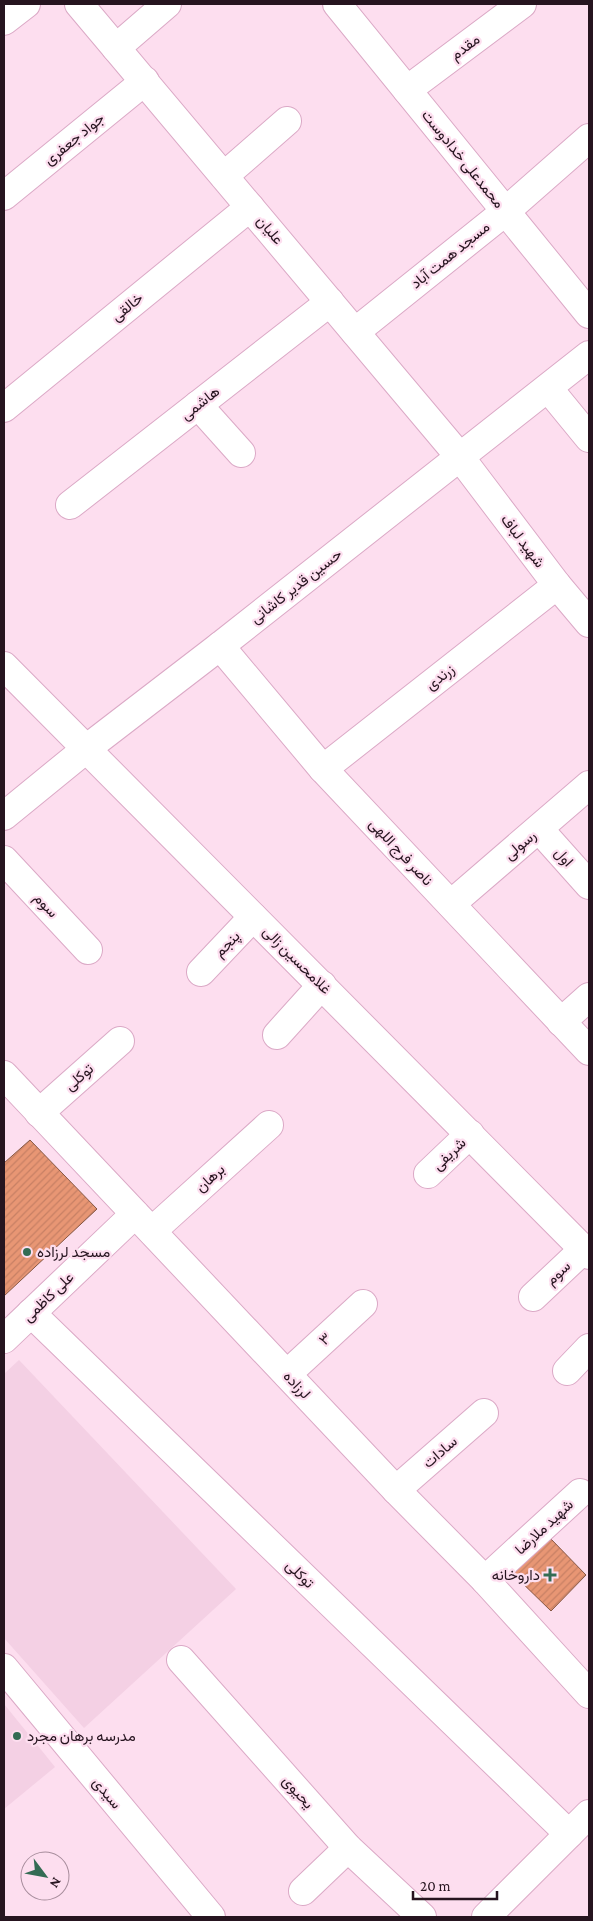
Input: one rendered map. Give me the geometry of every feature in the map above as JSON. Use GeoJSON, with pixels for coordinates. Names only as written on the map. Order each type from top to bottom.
{"type":"FeatureCollection","features":[{"type":"Feature","properties":{"kind":"street"},"geometry":{"type":"LineString","coordinates":[[4,21],[26,4]]}},
{"type":"Feature","properties":{"kind":"street","name":"علیان"},"geometry":{"type":"LineString","coordinates":[[79,4],[460,457]]}},
{"type":"Feature","properties":{"kind":"street"},"geometry":{"type":"LineString","coordinates":[[116,48],[167,4]]}},
{"type":"Feature","properties":{"kind":"street","name":"محمدعلی خدادوست"},"geometry":{"type":"LineString","coordinates":[[337,4],[589,314]]}},
{"type":"Feature","properties":{"kind":"street","name":"مقدم"},"geometry":{"type":"LineString","coordinates":[[407,90],[522,4]]}},
{"type":"Feature","properties":{"kind":"street","name":"جواد جعفری"},"geometry":{"type":"LineString","coordinates":[[4,196],[145,81]]}},
{"type":"Feature","properties":{"kind":"street"},"geometry":{"type":"LineString","coordinates":[[224,176],[287,121]]}},
{"type":"Feature","properties":{"kind":"street","name":"مسجد همت آباد"},"geometry":{"type":"LineString","coordinates":[[355,332],[506,211],[589,138]]}},
{"type":"Feature","properties":{"kind":"street","name":"خالقی"},"geometry":{"type":"LineString","coordinates":[[4,408],[250,206]]}},
{"type":"Feature","properties":{"kind":"street","name":"هاشمی"},"geometry":{"type":"LineString","coordinates":[[70,505],[330,302]]}},
{"type":"Feature","properties":{"kind":"street","name":"حسین قدیر کاشانی"},"geometry":{"type":"LineString","coordinates":[[4,816],[86,749],[220,646],[589,355]]}},
{"type":"Feature","properties":{"kind":"street"},"geometry":{"type":"LineString","coordinates":[[548,388],[589,438]]}},
{"type":"Feature","properties":{"kind":"street"},"geometry":{"type":"LineString","coordinates":[[198,404],[241,453]]}},
{"type":"Feature","properties":{"kind":"street","name":"شهید لباف"},"geometry":{"type":"LineString","coordinates":[[460,457],[557,585],[589,623]]}},
{"type":"Feature","properties":{"kind":"street","name":"زرندی"},"geometry":{"type":"LineString","coordinates":[[323,769],[557,585]]}},
{"type":"Feature","properties":{"kind":"street","name":"ناصر فرج اللهی"},"geometry":{"type":"LineString","coordinates":[[220,646],[323,769],[589,1051]]}},
{"type":"Feature","properties":{"kind":"street","name":"غلامحسین زالی"},"geometry":{"type":"LineString","coordinates":[[4,666],[587,1252]]}},
{"type":"Feature","properties":{"kind":"street","name":"رسولی"},"geometry":{"type":"LineString","coordinates":[[451,904],[589,785]]}},
{"type":"Feature","properties":{"kind":"street","name":"اول"},"geometry":{"type":"LineString","coordinates":[[539,829],[589,885]]}},
{"type":"Feature","properties":{"kind":"street","name":"سوم"},"geometry":{"type":"LineString","coordinates":[[4,860],[88,950]]}},
{"type":"Feature","properties":{"kind":"street","name":"پنجم"},"geometry":{"type":"LineString","coordinates":[[201,972],[253,917]]}},
{"type":"Feature","properties":{"kind":"street"},"geometry":{"type":"LineString","coordinates":[[277,1035],[322,986]]}},
{"type":"Feature","properties":{"kind":"street"},"geometry":{"type":"LineString","coordinates":[[561,1022],[589,997]]}},
{"type":"Feature","properties":{"kind":"street","name":"توکلی"},"geometry":{"type":"LineString","coordinates":[[39,1112],[120,1041]]}},
{"type":"Feature","properties":{"kind":"street","name":"لرزاده"},"geometry":{"type":"LineString","coordinates":[[4,1075],[396,1490],[485,1580],[589,1694]]}},
{"type":"Feature","properties":{"kind":"street","name":"برهان"},"geometry":{"type":"LineString","coordinates":[[144,1222],[269,1125]]}},
{"type":"Feature","properties":{"kind":"street","name":"شریفی"},"geometry":{"type":"LineString","coordinates":[[428,1174],[470,1134]]}},
{"type":"Feature","properties":{"kind":"street","name":"علی کاظمی"},"geometry":{"type":"LineString","coordinates":[[4,1339],[31,1313],[144,1222]]}},
{"type":"Feature","properties":{"kind":"street","name":"سوم"},"geometry":{"type":"LineString","coordinates":[[533,1297],[587,1252]]}},
{"type":"Feature","properties":{"kind":"street","name":"۳"},"geometry":{"type":"LineString","coordinates":[[287,1374],[363,1304]]}},
{"type":"Feature","properties":{"kind":"street","name":"توکلی"},"geometry":{"type":"LineString","coordinates":[[31,1313],[569,1834]]}},
{"type":"Feature","properties":{"kind":"street"},"geometry":{"type":"LineString","coordinates":[[567,1371],[589,1348]]}},
{"type":"Feature","properties":{"kind":"street","name":"سادات"},"geometry":{"type":"LineString","coordinates":[[396,1490],[484,1413]]}},
{"type":"Feature","properties":{"kind":"street","name":"شهید ملارضا"},"geometry":{"type":"LineString","coordinates":[[485,1580],[580,1493]]}},
{"type":"Feature","properties":{"kind":"street","name":"یحیوی"},"geometry":{"type":"LineString","coordinates":[[181,1660],[348,1848],[422,1917]]}},
{"type":"Feature","properties":{"kind":"street","name":"سیدی"},"geometry":{"type":"LineString","coordinates":[[4,1668],[211,1917]]}},
{"type":"Feature","properties":{"kind":"street"},"geometry":{"type":"LineString","coordinates":[[486,1917],[589,1814]]}},
{"type":"Feature","properties":{"kind":"street"},"geometry":{"type":"LineString","coordinates":[[304,1891],[348,1848]]}},
{"type":"Feature","properties":{"kind":"shaded area"},"geometry":{"type":"Polygon","coordinates":[[[19,1360],[236,1589],[84,1728],[4,1638],[4,1374],[19,1360]]]}},
{"type":"Feature","properties":{"kind":"shaded area","name":"مدرسه برهان مجرد"},"geometry":{"type":"Polygon","coordinates":[[[4,1704],[55,1767],[4,1809],[4,1704]]]}},
{"type":"Feature","properties":{"kind":"building","name":"مسجد لرزاده"},"geometry":{"type":"Polygon","coordinates":[[[30,1140],[97,1209],[4,1296],[4,1163],[30,1140]]]}},
{"type":"Feature","properties":{"kind":"building","name":"داروخانه"},"geometry":{"type":"Polygon","coordinates":[[[550,1538],[586,1575],[551,1611],[513,1574],[550,1538]]]}},
{"type":"Feature","properties":{"kind":"place","name":"مسجد لرزاده"},"geometry":{"type":"Point","coordinates":[27,1252]}},
{"type":"Feature","properties":{"kind":"place","name":"داروخانه"},"geometry":{"type":"Point","coordinates":[550,1575]}},
{"type":"Feature","properties":{"kind":"place","name":"مدرسه برهان مجرد"},"geometry":{"type":"Point","coordinates":[17,1736]}}]}
